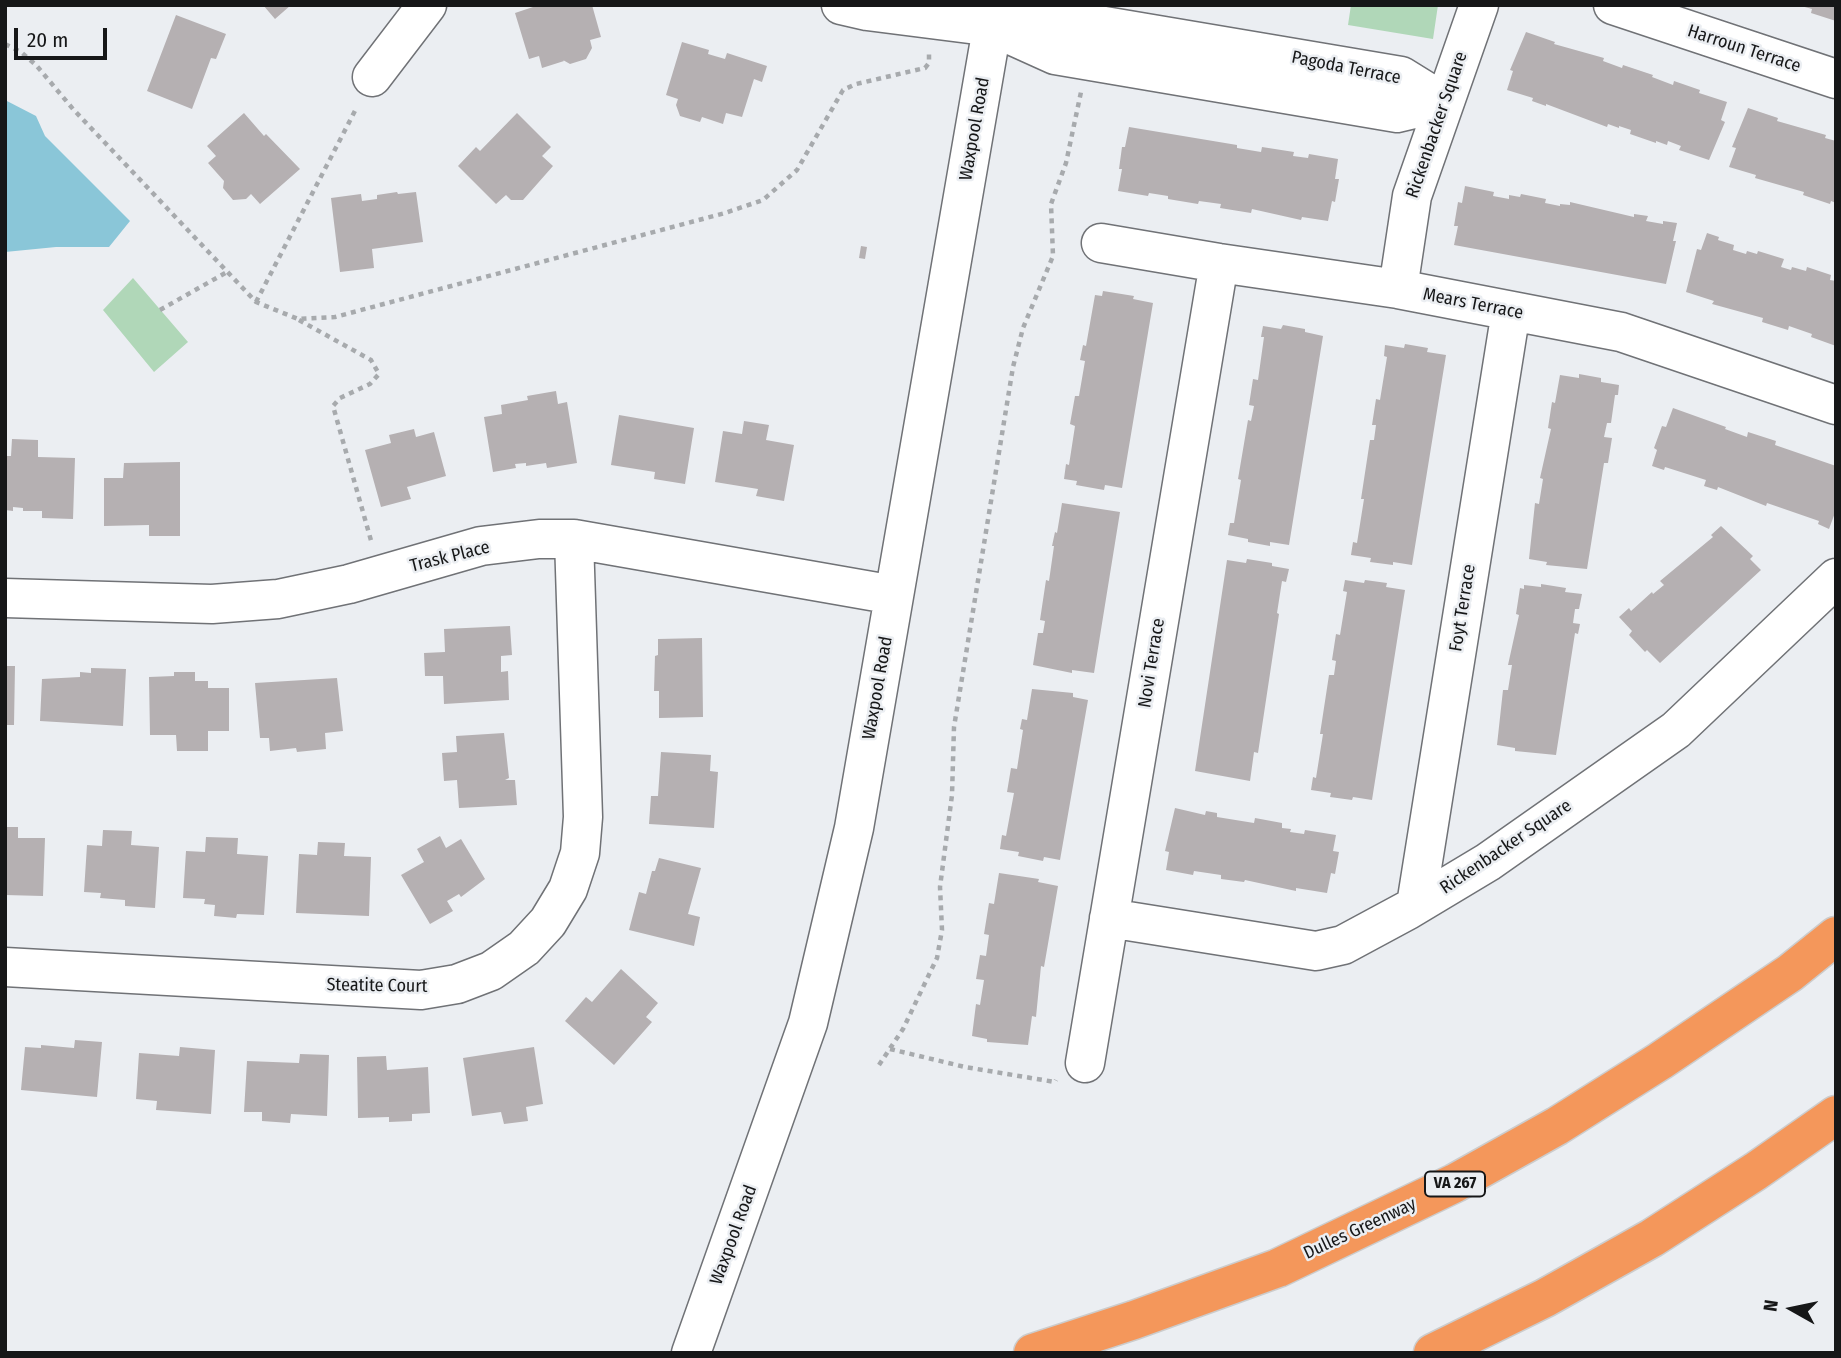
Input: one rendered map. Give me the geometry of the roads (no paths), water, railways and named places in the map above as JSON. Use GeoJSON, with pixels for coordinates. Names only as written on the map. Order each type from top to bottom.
{"type":"FeatureCollection","features":[{"type":"Feature","properties":{"kind":"highway","name":"Dulles Greenway"},"geometry":{"type":"LineString","coordinates":[[1033,1353],[1134,1321],[1278,1268],[1455,1184],[1557,1126],[1660,1061],[1790,973],[1836,936]]}},
{"type":"Feature","properties":{"kind":"highway"},"geometry":{"type":"LineString","coordinates":[[1433,1353],[1545,1298],[1652,1238],[1836,1115]]}},
{"type":"Feature","properties":{"kind":"street"},"geometry":{"type":"LineString","coordinates":[[372,77],[427,5]]}},
{"type":"Feature","properties":{"kind":"street"},"geometry":{"type":"LineString","coordinates":[[841,5],[930,19],[995,16]]}},
{"type":"Feature","properties":{"kind":"street","name":"Rickenbacker Square"},"geometry":{"type":"LineString","coordinates":[[1398,289],[1412,196],[1479,5]]}},
{"type":"Feature","properties":{"kind":"street","name":"Harroun Terrace"},"geometry":{"type":"LineString","coordinates":[[1613,5],[1836,79]]}},
{"type":"Feature","properties":{"kind":"street","name":"Pagoda Terrace"},"geometry":{"type":"LineString","coordinates":[[995,16],[1059,19],[1401,76],[1443,102]]}},
{"type":"Feature","properties":{"kind":"street","name":"Pagoda Terrace"},"geometry":{"type":"LineString","coordinates":[[995,16],[1055,55],[1397,113],[1443,102]]}},
{"type":"Feature","properties":{"kind":"street","name":"Waxpool Road"},"geometry":{"type":"LineString","coordinates":[[692,1350],[808,1023],[854,828],[995,16]]}},
{"type":"Feature","properties":{"kind":"street","name":"Mears Terrace"},"geometry":{"type":"LineString","coordinates":[[1101,243],[1398,289],[1621,332],[1836,405]]}},
{"type":"Feature","properties":{"kind":"street","name":"Novi Terrace"},"geometry":{"type":"LineString","coordinates":[[1071,1068],[1110,918],[1219,263]]}},
{"type":"Feature","properties":{"kind":"street","name":"Foyt Terrace"},"geometry":{"type":"LineString","coordinates":[[1416,905],[1511,311]]}},
{"type":"Feature","properties":{"kind":"street","name":"Trask Place"},"geometry":{"type":"LineString","coordinates":[[5,598],[212,604],[278,599],[381,575],[481,547],[539,539],[574,539],[894,595]]}},
{"type":"Feature","properties":{"kind":"street","name":"Steatite Court"},"geometry":{"type":"LineString","coordinates":[[5,967],[421,990],[457,984],[491,971],[524,948],[548,922],[568,890],[580,853],[583,817],[574,539]]}},
{"type":"Feature","properties":{"kind":"street","name":"Rickenbacker Square"},"geometry":{"type":"LineString","coordinates":[[1110,918],[1316,951],[1343,945],[1488,862],[1676,730],[1836,578]]}},
{"type":"Feature","properties":{"kind":"water"},"geometry":{"type":"Polygon","coordinates":[[[5,100],[36,116],[45,136],[130,221],[109,247],[56,247],[5,252],[5,100]]]}}]}
